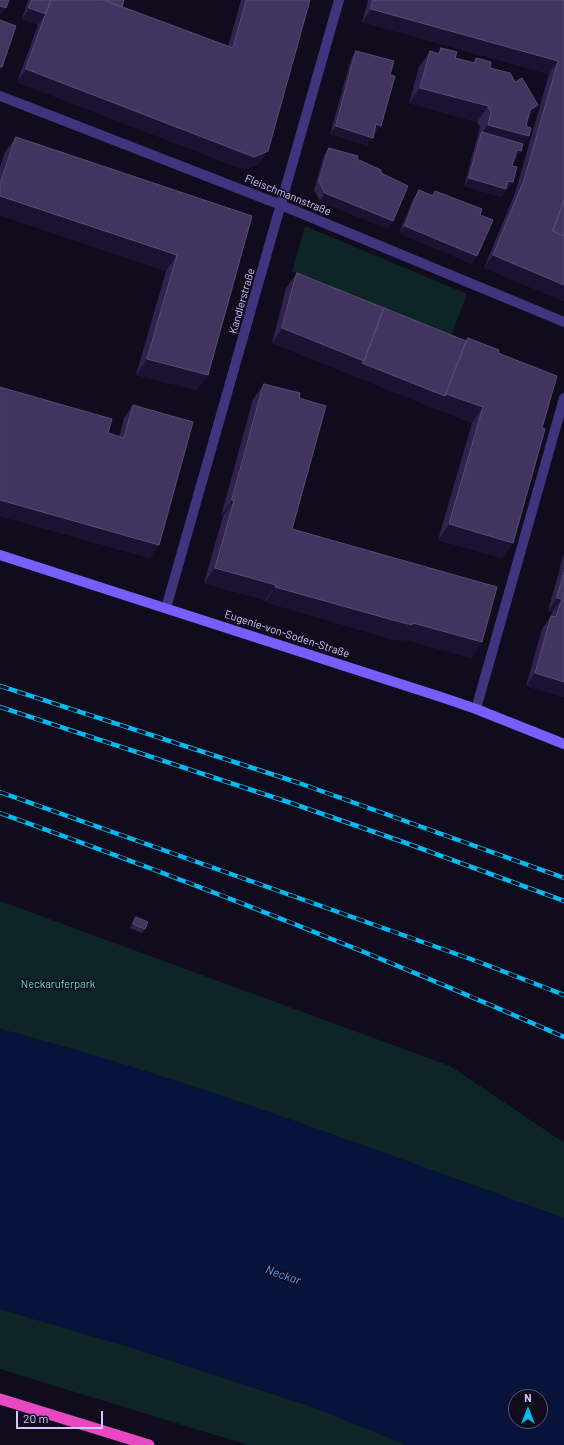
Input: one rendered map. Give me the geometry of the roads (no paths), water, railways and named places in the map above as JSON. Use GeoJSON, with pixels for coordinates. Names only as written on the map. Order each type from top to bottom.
{"type":"FeatureCollection","features":[{"type":"Feature","properties":{"kind":"highway"},"geometry":{"type":"LineString","coordinates":[[0,1399],[149,1445]]}},
{"type":"Feature","properties":{"kind":"main road","name":"Eugenie-von-Soden-Straße"},"geometry":{"type":"LineString","coordinates":[[0,555],[476,709],[564,744]]}},
{"type":"Feature","properties":{"kind":"street","name":"Kandlerstraße"},"geometry":{"type":"LineString","coordinates":[[166,608],[339,0]]}},
{"type":"Feature","properties":{"kind":"street","name":"Fleischmannstraße"},"geometry":{"type":"LineString","coordinates":[[0,96],[281,205],[564,322]]}},
{"type":"Feature","properties":{"kind":"street"},"geometry":{"type":"LineString","coordinates":[[476,709],[564,398]]}},
{"type":"Feature","properties":{"kind":"water","name":"Neckar"},"geometry":{"type":"Polygon","coordinates":[[[0,1029],[143,1070],[214,1093],[564,1218],[564,1445],[406,1445],[316,1408],[126,1346],[0,1309],[0,1029]]]}},
{"type":"Feature","properties":{"kind":"railway"},"geometry":{"type":"LineString","coordinates":[[0,686],[299,783],[564,878]]}},
{"type":"Feature","properties":{"kind":"railway"},"geometry":{"type":"LineString","coordinates":[[0,707],[291,803],[406,843],[564,901]]}},
{"type":"Feature","properties":{"kind":"railway"},"geometry":{"type":"LineString","coordinates":[[0,792],[479,962],[564,995]]}},
{"type":"Feature","properties":{"kind":"railway"},"geometry":{"type":"LineString","coordinates":[[0,813],[142,865],[284,920],[425,977],[564,1037]]}},
{"type":"Feature","properties":{"kind":"park label","name":"Neckaruferpark"},"geometry":{"type":"Point","coordinates":[58,984]}}]}
